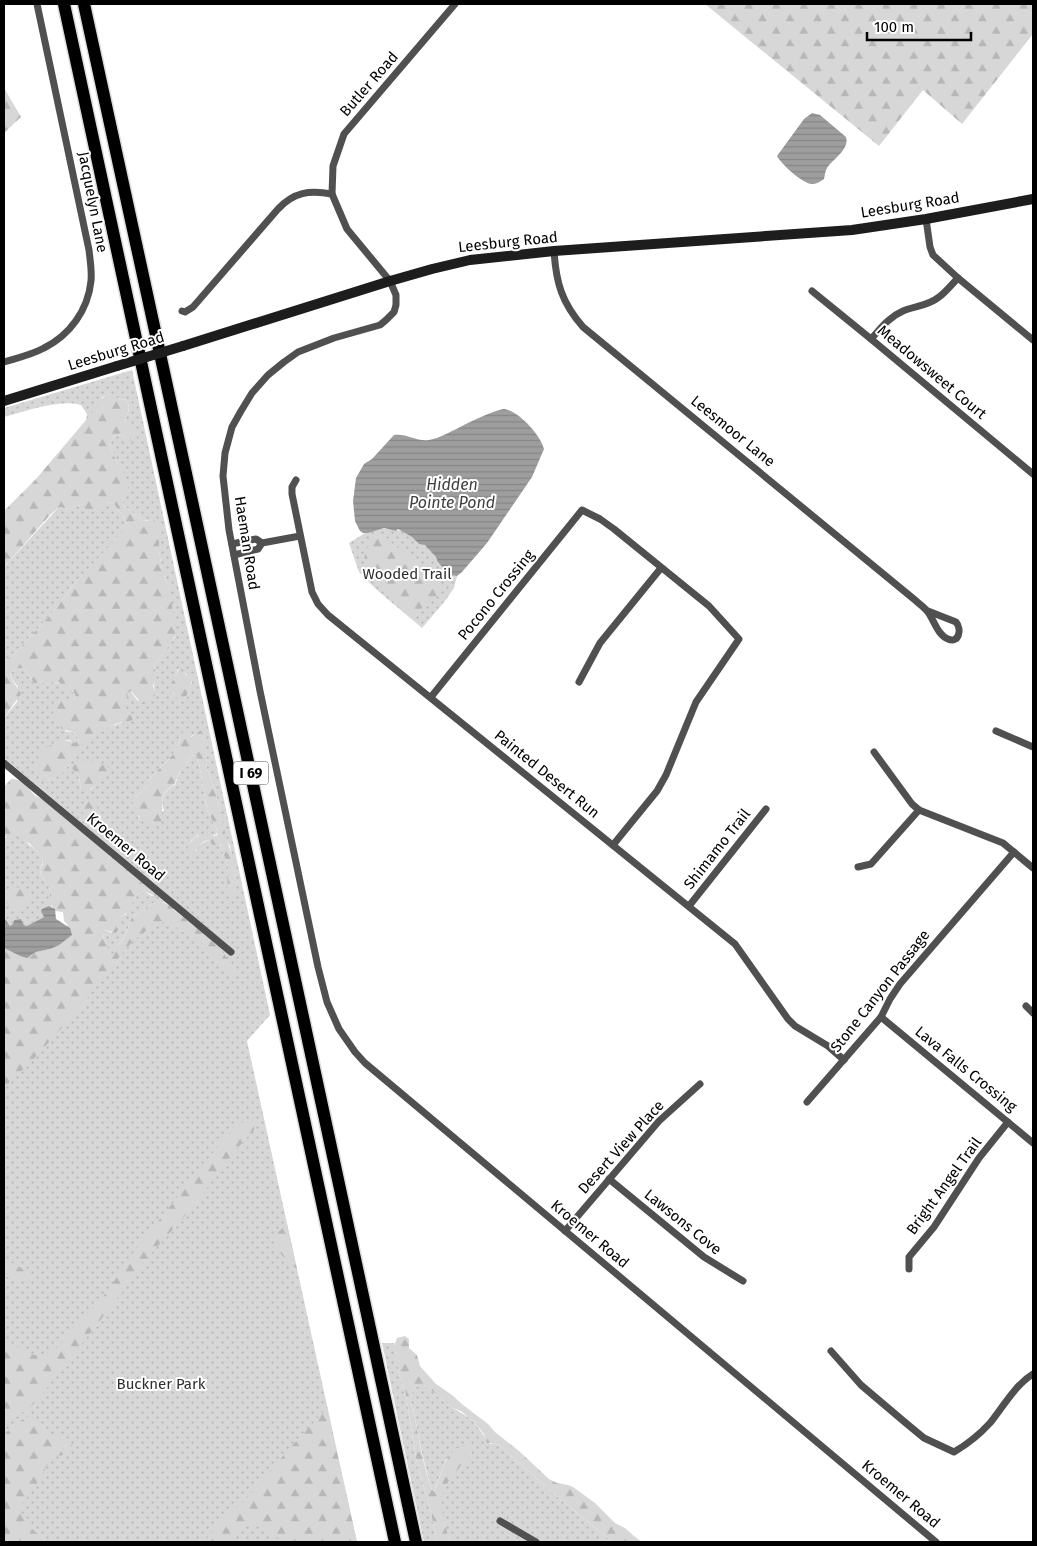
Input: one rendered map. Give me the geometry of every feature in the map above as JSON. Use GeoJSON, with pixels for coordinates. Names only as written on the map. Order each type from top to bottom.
{"type":"FeatureCollection","features":[{"type":"Feature","properties":{"kind":"highway","name":"I 69"},"geometry":{"type":"LineString","coordinates":[[64,4],[395,1542]]}},
{"type":"Feature","properties":{"kind":"highway","name":"I 69"},"geometry":{"type":"LineString","coordinates":[[84,4],[188,478],[416,1542]]}},
{"type":"Feature","properties":{"kind":"main road","name":"Leesburg Road"},"geometry":{"type":"LineString","coordinates":[[4,401],[455,262],[554,251],[852,230],[926,219],[1033,199]]}},
{"type":"Feature","properties":{"kind":"street","name":"Jacquelyn Lane"},"geometry":{"type":"LineString","coordinates":[[4,362],[37,352],[63,335],[81,314],[91,281],[89,250],[37,4]]}},
{"type":"Feature","properties":{"kind":"street","name":"Butler Road"},"geometry":{"type":"LineString","coordinates":[[390,281],[347,229],[332,194],[333,166],[344,134],[455,4]]}},
{"type":"Feature","properties":{"kind":"street"},"geometry":{"type":"LineString","coordinates":[[182,311],[185,312],[193,306],[278,209],[290,198],[318,192],[332,194]]}},
{"type":"Feature","properties":{"kind":"street"},"geometry":{"type":"LineString","coordinates":[[926,219],[933,255],[1033,340]]}},
{"type":"Feature","properties":{"kind":"street","name":"Leesmoor Lane"},"geometry":{"type":"LineString","coordinates":[[554,251],[556,273],[564,300],[572,314],[583,327],[928,611],[956,622],[960,629],[957,637],[952,640],[943,636],[928,611]]}},
{"type":"Feature","properties":{"kind":"street"},"geometry":{"type":"LineString","coordinates":[[871,339],[884,323],[894,315],[905,310],[923,306],[938,298],[958,278]]}},
{"type":"Feature","properties":{"kind":"street","name":"Haeman Road"},"geometry":{"type":"LineString","coordinates":[[304,897],[262,700],[232,544],[223,476],[225,453],[232,427],[240,411],[252,393],[268,375],[298,352],[385,322],[394,312],[396,305],[396,295],[390,281]]}},
{"type":"Feature","properties":{"kind":"street","name":"Meadowsweet Court"},"geometry":{"type":"LineString","coordinates":[[812,292],[1033,474]]}},
{"type":"Feature","properties":{"kind":"street","name":"Painted Desert Run"},"geometry":{"type":"LineString","coordinates":[[296,480],[292,487],[292,494],[300,536],[312,592],[323,609],[736,944],[788,1019],[795,1026],[828,1046],[844,1060]]}},
{"type":"Feature","properties":{"kind":"street","name":"Pocono Crossing"},"geometry":{"type":"LineString","coordinates":[[431,698],[582,510],[606,523],[661,568]]}},
{"type":"Feature","properties":{"kind":"street"},"geometry":{"type":"LineString","coordinates":[[232,544],[256,539],[262,543],[300,536]]}},
{"type":"Feature","properties":{"kind":"street"},"geometry":{"type":"LineString","coordinates":[[234,555],[258,549],[262,543]]}},
{"type":"Feature","properties":{"kind":"street"},"geometry":{"type":"LineString","coordinates":[[579,682],[600,643],[661,568],[709,606],[739,639],[696,702],[657,791],[613,845]]}},
{"type":"Feature","properties":{"kind":"street"},"geometry":{"type":"LineString","coordinates":[[996,731],[1033,746]]}},
{"type":"Feature","properties":{"kind":"street"},"geometry":{"type":"LineString","coordinates":[[874,752],[912,804],[919,810],[1002,843],[1033,868]]}},
{"type":"Feature","properties":{"kind":"street","name":"Kroemer Road"},"geometry":{"type":"LineString","coordinates":[[4,763],[231,952]]}},
{"type":"Feature","properties":{"kind":"street","name":"Shimamo Trail"},"geometry":{"type":"LineString","coordinates":[[689,906],[766,809]]}},
{"type":"Feature","properties":{"kind":"street"},"geometry":{"type":"LineString","coordinates":[[858,867],[871,864],[919,810]]}},
{"type":"Feature","properties":{"kind":"street","name":"Stone Canyon Passage"},"geometry":{"type":"LineString","coordinates":[[807,1102],[881,1017],[900,984],[1014,852]]}},
{"type":"Feature","properties":{"kind":"street","name":"Kroemer Road"},"geometry":{"type":"LineString","coordinates":[[304,897],[318,966],[328,1002],[340,1032],[355,1052],[383,1079],[936,1542]]}},
{"type":"Feature","properties":{"kind":"street"},"geometry":{"type":"LineString","coordinates":[[1026,1006],[1033,1013]]}},
{"type":"Feature","properties":{"kind":"street","name":"Lava Falls Crossing"},"geometry":{"type":"LineString","coordinates":[[881,1017],[1033,1143]]}},
{"type":"Feature","properties":{"kind":"street","name":"Desert View Place"},"geometry":{"type":"LineString","coordinates":[[565,1231],[659,1121],[700,1084]]}},
{"type":"Feature","properties":{"kind":"street","name":"Bright Angel Trail"},"geometry":{"type":"LineString","coordinates":[[909,1269],[909,1257],[934,1227],[979,1158],[1008,1122]]}},
{"type":"Feature","properties":{"kind":"street","name":"Lawsons Cove"},"geometry":{"type":"LineString","coordinates":[[609,1179],[704,1257],[742,1281]]}},
{"type":"Feature","properties":{"kind":"street"},"geometry":{"type":"LineString","coordinates":[[831,1351],[861,1385],[924,1438],[954,1452],[988,1424],[1018,1388],[1033,1374]]}},
{"type":"Feature","properties":{"kind":"street"},"geometry":{"type":"LineString","coordinates":[[500,1521],[536,1542]]}},
{"type":"Feature","properties":{"kind":"green space"},"geometry":{"type":"Polygon","coordinates":[[[705,4],[1033,4],[1033,34],[962,124],[923,90],[879,146],[705,4]]]}},
{"type":"Feature","properties":{"kind":"green space"},"geometry":{"type":"Polygon","coordinates":[[[4,88],[21,117],[4,133],[4,88]]]}},
{"type":"Feature","properties":{"kind":"green space","name":"Buckner Park"},"geometry":{"type":"Polygon","coordinates":[[[132,370],[270,1015],[247,1041],[357,1542],[4,1542],[4,1057],[111,957],[104,940],[103,931],[112,933],[120,925],[120,917],[126,914],[137,894],[145,892],[152,896],[157,894],[169,904],[163,902],[151,904],[133,916],[126,935],[115,949],[152,906],[183,932],[201,923],[157,886],[151,878],[143,874],[4,758],[4,718],[17,702],[18,687],[10,673],[19,668],[25,669],[34,683],[58,682],[68,687],[76,697],[73,700],[65,731],[75,733],[79,740],[74,743],[69,740],[59,742],[47,780],[63,772],[88,740],[109,727],[123,723],[122,707],[130,691],[138,701],[155,691],[154,666],[175,637],[168,585],[162,570],[159,551],[159,527],[148,520],[143,521],[123,505],[122,501],[127,490],[126,480],[110,444],[113,437],[121,434],[129,440],[132,425],[127,426],[125,420],[129,408],[126,400],[111,394],[102,397],[98,407],[86,421],[87,414],[81,405],[43,406],[4,417],[4,408],[132,370]],[[178,669],[172,693],[178,697],[180,702],[188,694],[192,682],[186,674],[178,669]],[[201,730],[190,737],[180,736],[174,752],[151,777],[145,789],[134,797],[138,817],[141,820],[164,811],[162,803],[165,793],[175,785],[182,769],[190,758],[193,755],[198,757],[207,810],[218,832],[212,836],[198,835],[191,841],[188,849],[196,851],[198,846],[208,840],[220,844],[228,866],[228,874],[236,880],[230,846],[226,839],[213,783],[207,769],[205,734],[201,730]],[[76,762],[81,789],[91,790],[97,782],[97,762],[76,762]]]}},
{"type":"Feature","properties":{"kind":"green space"},"geometry":{"type":"Polygon","coordinates":[[[111,394],[126,400],[129,408],[125,420],[127,425],[132,425],[139,432],[135,442],[121,434],[113,437],[110,444],[114,456],[127,480],[128,490],[122,501],[123,505],[143,521],[154,520],[159,527],[159,551],[162,570],[168,585],[177,632],[154,666],[156,676],[153,686],[155,691],[154,699],[148,704],[142,704],[131,691],[128,693],[122,710],[129,713],[133,720],[115,724],[97,735],[83,746],[60,776],[47,780],[40,777],[36,771],[35,764],[38,757],[50,745],[66,741],[74,743],[79,740],[75,733],[60,728],[53,713],[60,702],[73,700],[76,697],[73,691],[66,689],[59,682],[34,683],[25,669],[19,668],[10,673],[21,694],[4,718],[4,662],[16,652],[53,612],[76,582],[122,532],[127,524],[114,504],[106,502],[94,512],[86,510],[83,504],[69,509],[59,507],[4,567],[4,511],[36,479],[97,407],[100,400],[111,394]]]}},
{"type":"Feature","properties":{"kind":"green space"},"geometry":{"type":"Polygon","coordinates":[[[106,502],[114,504],[124,517],[127,524],[123,532],[76,582],[53,612],[16,652],[4,662],[4,567],[59,507],[69,509],[83,504],[106,502]]]}},
{"type":"Feature","properties":{"kind":"green space","name":"Wooded Trail"},"geometry":{"type":"Polygon","coordinates":[[[380,528],[402,531],[419,544],[425,544],[448,574],[457,576],[454,588],[422,628],[359,572],[349,543],[365,533],[380,528]]]}},
{"type":"Feature","properties":{"kind":"green space"},"geometry":{"type":"Polygon","coordinates":[[[377,535],[390,542],[435,579],[442,590],[438,596],[425,605],[413,618],[364,572],[366,552],[377,535]]]}},
{"type":"Feature","properties":{"kind":"green space"},"geometry":{"type":"Polygon","coordinates":[[[181,666],[185,674],[191,678],[189,691],[183,702],[180,702],[170,689],[181,666]]]}},
{"type":"Feature","properties":{"kind":"green space"},"geometry":{"type":"Polygon","coordinates":[[[201,730],[206,734],[207,769],[213,783],[233,859],[236,880],[235,899],[231,899],[227,895],[228,866],[220,844],[213,845],[208,840],[201,844],[192,855],[188,853],[189,845],[196,837],[207,832],[214,836],[218,832],[207,810],[198,757],[193,755],[190,758],[174,785],[165,793],[162,801],[161,822],[152,827],[145,823],[140,819],[132,802],[134,797],[145,789],[151,777],[174,752],[184,731],[189,732],[191,737],[201,730]]]}},
{"type":"Feature","properties":{"kind":"green space"},"geometry":{"type":"Polygon","coordinates":[[[76,762],[97,762],[109,768],[104,780],[86,793],[81,789],[79,777],[71,767],[76,762]]]}},
{"type":"Feature","properties":{"kind":"green space"},"geometry":{"type":"Polygon","coordinates":[[[11,779],[22,782],[35,795],[44,799],[68,821],[82,823],[95,838],[142,874],[147,875],[157,886],[156,896],[145,892],[137,894],[128,912],[120,917],[120,928],[116,933],[103,931],[104,940],[111,956],[126,935],[133,916],[151,904],[161,902],[170,905],[224,954],[234,969],[234,979],[188,930],[183,932],[168,920],[147,930],[132,942],[102,977],[85,1002],[4,1089],[4,948],[20,956],[31,956],[36,952],[50,949],[68,925],[64,921],[63,912],[55,911],[50,903],[50,889],[41,875],[40,869],[43,858],[29,843],[22,841],[18,833],[9,840],[4,835],[4,787],[11,779]]]}},
{"type":"Feature","properties":{"kind":"green space"},"geometry":{"type":"Polygon","coordinates":[[[91,800],[97,803],[95,822],[92,823],[78,809],[91,800]]]}},
{"type":"Feature","properties":{"kind":"green space"},"geometry":{"type":"Polygon","coordinates":[[[18,833],[43,858],[40,872],[50,889],[52,907],[49,906],[44,917],[27,926],[24,925],[21,919],[14,920],[10,926],[4,917],[4,835],[5,838],[18,833]]]}},
{"type":"Feature","properties":{"kind":"green space"},"geometry":{"type":"Polygon","coordinates":[[[15,886],[27,893],[32,900],[25,907],[18,910],[8,905],[5,900],[7,892],[15,886]]]}},
{"type":"Feature","properties":{"kind":"green space"},"geometry":{"type":"Polygon","coordinates":[[[247,1121],[255,1122],[254,1130],[230,1157],[194,1205],[139,1269],[40,1397],[29,1408],[4,1425],[4,1339],[29,1354],[43,1356],[56,1349],[106,1293],[136,1249],[224,1139],[240,1123],[247,1121]]]}},
{"type":"Feature","properties":{"kind":"green space"},"geometry":{"type":"Polygon","coordinates":[[[287,1224],[297,1269],[283,1256],[274,1244],[279,1231],[287,1224]]]}},
{"type":"Feature","properties":{"kind":"green space"},"geometry":{"type":"Polygon","coordinates":[[[4,1261],[19,1266],[30,1278],[23,1281],[4,1276],[4,1261]]]}},
{"type":"Feature","properties":{"kind":"green space"},"geometry":{"type":"Polygon","coordinates":[[[405,1336],[409,1339],[409,1348],[417,1355],[420,1366],[436,1384],[488,1424],[549,1479],[573,1487],[595,1503],[615,1523],[625,1528],[642,1542],[613,1542],[561,1500],[499,1445],[487,1443],[484,1434],[474,1422],[424,1385],[415,1387],[411,1405],[432,1490],[434,1491],[449,1456],[461,1447],[469,1445],[473,1448],[470,1456],[446,1486],[443,1494],[442,1511],[450,1542],[437,1542],[429,1504],[417,1464],[405,1390],[399,1374],[394,1346],[397,1338],[405,1336]]]}},
{"type":"Feature","properties":{"kind":"green space"},"geometry":{"type":"Polygon","coordinates":[[[382,1343],[394,1343],[399,1374],[405,1390],[417,1464],[429,1504],[437,1542],[424,1542],[382,1343]]]}},
{"type":"Feature","properties":{"kind":"green space"},"geometry":{"type":"Polygon","coordinates":[[[418,1385],[424,1385],[453,1408],[468,1417],[490,1444],[499,1445],[561,1500],[613,1542],[450,1542],[442,1516],[441,1499],[451,1477],[472,1453],[448,1458],[434,1491],[432,1490],[411,1403],[412,1394],[418,1385]]]}},
{"type":"Feature","properties":{"kind":"green space"},"geometry":{"type":"Polygon","coordinates":[[[327,1408],[357,1542],[284,1542],[262,1527],[247,1526],[230,1542],[204,1542],[218,1525],[250,1495],[327,1408]]]}},
{"type":"Feature","properties":{"kind":"green space"},"geometry":{"type":"Polygon","coordinates":[[[29,1417],[39,1421],[51,1434],[67,1438],[73,1447],[69,1453],[55,1457],[49,1462],[38,1482],[20,1507],[27,1523],[49,1542],[4,1542],[4,1435],[18,1422],[29,1417]]]}},
{"type":"Feature","properties":{"kind":"water"},"geometry":{"type":"Polygon","coordinates":[[[812,113],[820,115],[846,137],[847,141],[846,146],[827,168],[824,179],[812,184],[803,181],[793,173],[777,156],[804,119],[812,113]]]}},
{"type":"Feature","properties":{"kind":"water","name":"Hidden Pointe Pond"},"geometry":{"type":"Polygon","coordinates":[[[503,409],[515,413],[528,424],[542,443],[544,449],[532,477],[487,543],[462,572],[457,576],[449,575],[425,545],[419,544],[412,537],[398,529],[396,531],[384,528],[368,533],[360,531],[355,521],[353,501],[356,478],[364,464],[372,459],[394,435],[431,440],[503,409]]]}},
{"type":"Feature","properties":{"kind":"water"},"geometry":{"type":"Polygon","coordinates":[[[49,906],[55,909],[56,919],[70,928],[72,935],[59,945],[36,952],[27,958],[4,948],[4,917],[10,926],[14,920],[21,919],[24,925],[27,926],[44,917],[41,911],[49,906]]]}}]}
